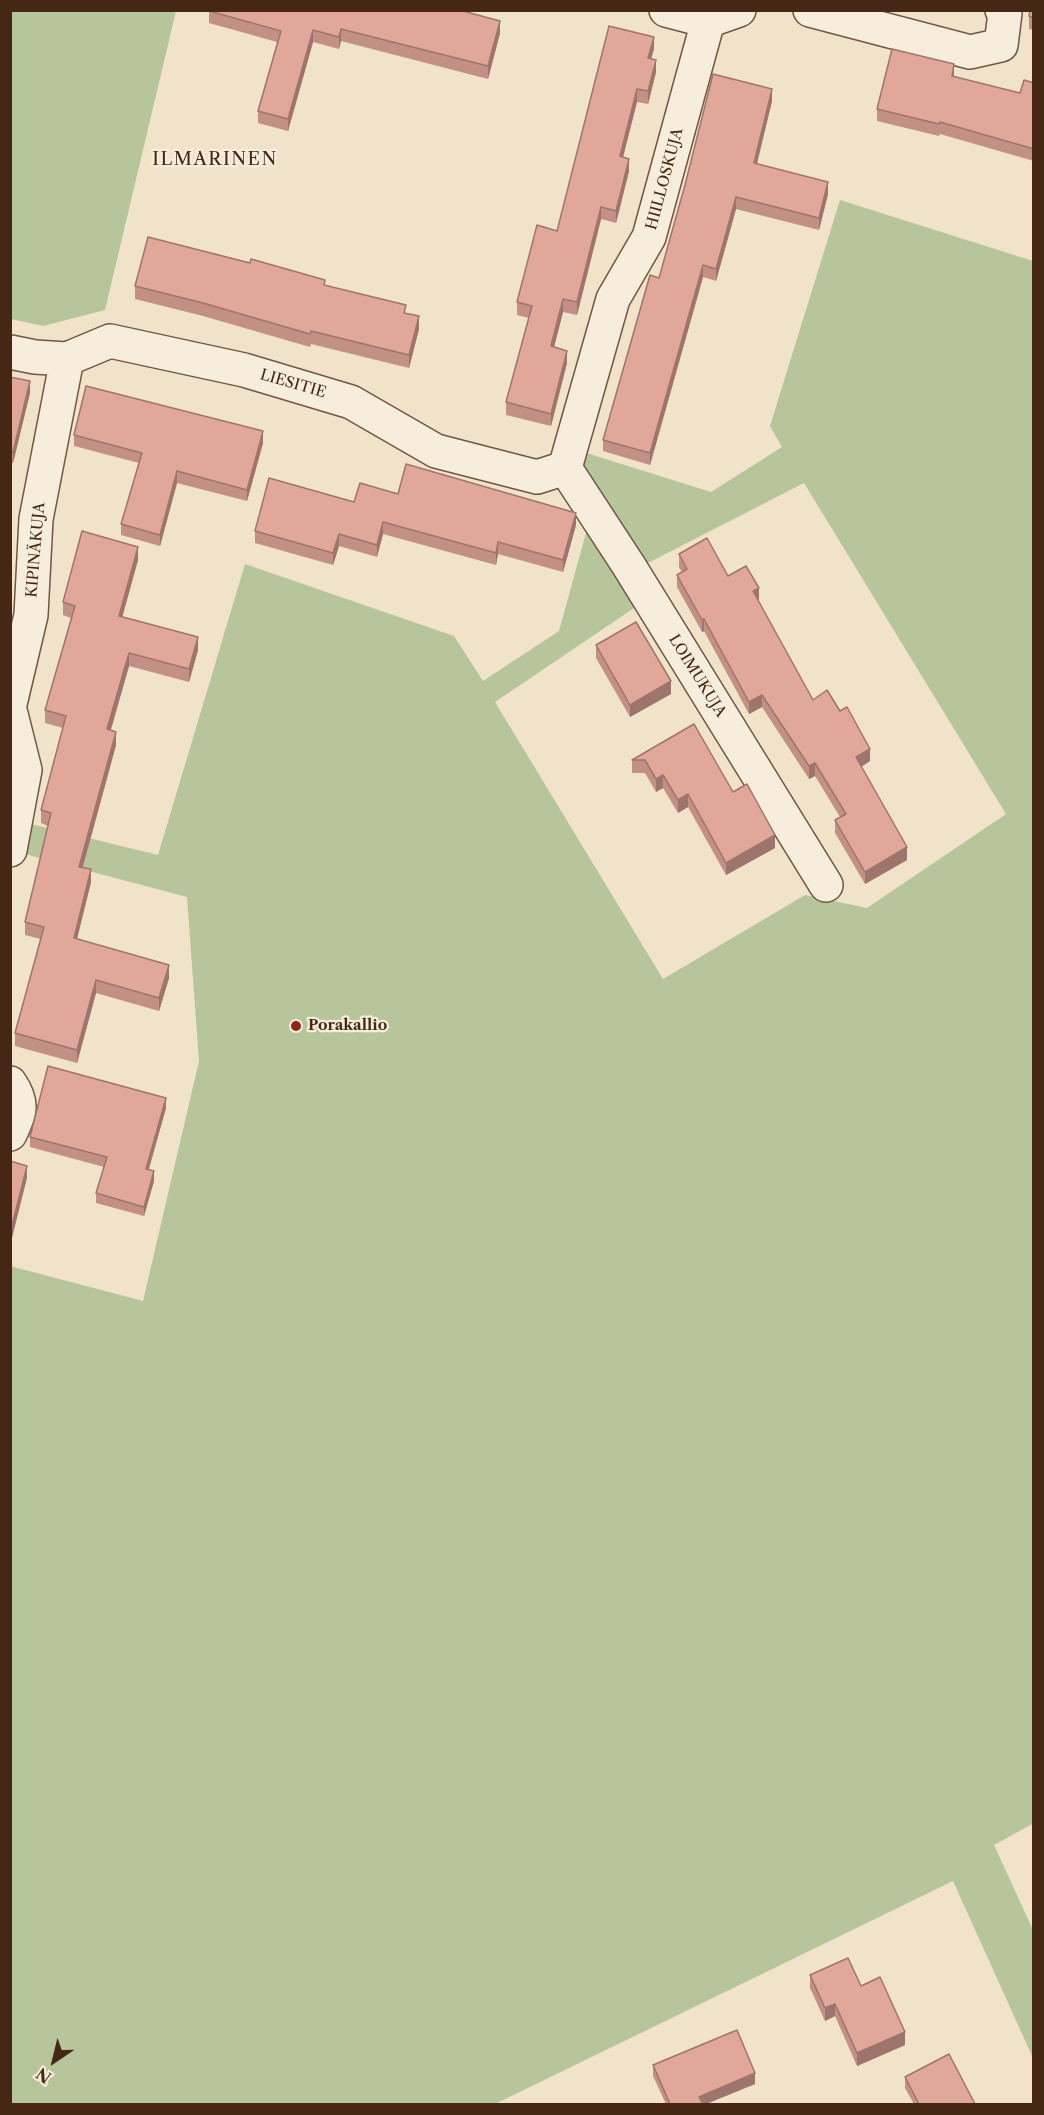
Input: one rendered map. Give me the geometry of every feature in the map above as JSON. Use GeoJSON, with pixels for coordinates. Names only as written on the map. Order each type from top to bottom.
{"type":"FeatureCollection","features":[{"type":"Feature","properties":{"kind":"street"},"geometry":{"type":"LineString","coordinates":[[666,10],[708,21],[739,10]]}},
{"type":"Feature","properties":{"kind":"street"},"geometry":{"type":"LineString","coordinates":[[810,10],[877,18],[970,52],[1000,45],[1005,13],[1002,10]]}},
{"type":"Feature","properties":{"kind":"street","name":"HIILLOSKUJA"},"geometry":{"type":"LineString","coordinates":[[565,468],[613,299],[649,237],[708,21]]}},
{"type":"Feature","properties":{"kind":"street","name":"LIESITIE"},"geometry":{"type":"LineString","coordinates":[[67,360],[110,340],[244,370],[351,402],[436,451],[537,477],[565,468]]}},
{"type":"Feature","properties":{"kind":"street"},"geometry":{"type":"LineString","coordinates":[[10,352],[67,360]]}},
{"type":"Feature","properties":{"kind":"street","name":"KIPINÄKUJA"},"geometry":{"type":"LineString","coordinates":[[10,704],[31,615],[36,519],[67,360]]}},
{"type":"Feature","properties":{"kind":"street","name":"LOIMUKUJA"},"geometry":{"type":"LineString","coordinates":[[565,468],[629,566],[826,885]]}},
{"type":"Feature","properties":{"kind":"street"},"geometry":{"type":"LineString","coordinates":[[10,710],[25,770],[10,850]]}},
{"type":"Feature","properties":{"kind":"street"},"geometry":{"type":"LineString","coordinates":[[10,1083],[15,1089],[20,1111],[10,1134]]}},
{"type":"Feature","properties":{"kind":"green space"},"geometry":{"type":"Polygon","coordinates":[[[11,10],[176,11],[105,310],[43,326],[11,319],[11,10]]]}},
{"type":"Feature","properties":{"kind":"green space"},"geometry":{"type":"Polygon","coordinates":[[[840,200],[1033,261],[1034,1823],[994,1845],[1033,1930],[1033,2058],[953,1881],[495,2104],[11,2104],[10,1266],[143,1301],[199,1061],[187,897],[21,853],[27,823],[158,855],[245,564],[454,636],[483,681],[559,631],[589,522],[640,604],[495,702],[663,979],[805,895],[867,908],[1006,814],[804,483],[642,566],[575,467],[580,451],[711,492],[782,447],[770,426],[840,200]]]}},
{"type":"Feature","properties":{"kind":"building"},"geometry":{"type":"Polygon","coordinates":[[[459,10],[500,21],[488,66],[341,29],[339,37],[313,30],[288,119],[258,111],[281,31],[209,11],[459,10]]]}},
{"type":"Feature","properties":{"kind":"building"},"geometry":{"type":"Polygon","coordinates":[[[1030,10],[1034,10],[1034,18],[1029,16],[1030,10]]]}},
{"type":"Feature","properties":{"kind":"building"},"geometry":{"type":"Polygon","coordinates":[[[609,26],[654,37],[648,58],[656,60],[648,91],[637,89],[620,156],[629,159],[616,211],[601,207],[577,302],[563,299],[551,346],[567,351],[551,414],[506,402],[532,306],[517,302],[537,225],[557,231],[609,26]]]}},
{"type":"Feature","properties":{"kind":"building"},"geometry":{"type":"Polygon","coordinates":[[[892,49],[954,64],[952,76],[1020,93],[1024,80],[1034,83],[1034,149],[940,122],[939,124],[877,109],[892,49]]]}},
{"type":"Feature","properties":{"kind":"building"},"geometry":{"type":"Polygon","coordinates":[[[713,74],[772,89],[754,163],[828,182],[819,218],[736,197],[716,269],[703,265],[650,453],[603,440],[650,275],[659,278],[713,74]]]}},
{"type":"Feature","properties":{"kind":"building"},"geometry":{"type":"Polygon","coordinates":[[[148,237],[250,263],[251,259],[325,280],[324,285],[406,305],[404,313],[419,316],[409,355],[311,331],[310,334],[135,286],[148,237]]]}},
{"type":"Feature","properties":{"kind":"building"},"geometry":{"type":"Polygon","coordinates":[[[10,377],[30,381],[13,452],[10,451],[10,377]]]}},
{"type":"Feature","properties":{"kind":"building"},"geometry":{"type":"Polygon","coordinates":[[[86,386],[263,431],[247,490],[177,471],[160,535],[121,524],[142,453],[74,435],[86,386]]]}},
{"type":"Feature","properties":{"kind":"building"},"geometry":{"type":"Polygon","coordinates":[[[406,464],[576,513],[563,560],[498,542],[496,553],[383,522],[377,545],[339,534],[333,553],[255,531],[269,478],[354,502],[360,483],[398,494],[406,464]]]}},
{"type":"Feature","properties":{"kind":"building"},"geometry":{"type":"Polygon","coordinates":[[[82,531],[138,547],[119,616],[198,637],[189,669],[129,653],[107,729],[116,732],[79,867],[91,869],[74,938],[169,965],[159,998],[96,980],[77,1050],[15,1033],[44,927],[25,922],[51,813],[41,810],[66,716],[45,710],[75,606],[63,602],[82,531]]]}},
{"type":"Feature","properties":{"kind":"building"},"geometry":{"type":"Polygon","coordinates":[[[707,538],[728,576],[746,566],[759,588],[753,591],[813,700],[827,690],[840,711],[847,707],[870,749],[856,757],[907,847],[865,872],[835,820],[846,814],[815,763],[809,766],[762,695],[749,702],[677,575],[687,569],[679,554],[707,538]]]}},
{"type":"Feature","properties":{"kind":"building"},"geometry":{"type":"Polygon","coordinates":[[[636,622],[671,681],[630,705],[596,645],[636,622]]]}},
{"type":"Feature","properties":{"kind":"building"},"geometry":{"type":"Polygon","coordinates":[[[694,724],[733,792],[747,784],[775,835],[726,863],[688,794],[678,800],[663,775],[656,779],[645,760],[632,760],[694,724]]]}},
{"type":"Feature","properties":{"kind":"building"},"geometry":{"type":"Polygon","coordinates":[[[48,1066],[166,1098],[146,1169],[154,1171],[144,1207],[96,1193],[107,1157],[30,1137],[48,1066]]]}},
{"type":"Feature","properties":{"kind":"building"},"geometry":{"type":"Polygon","coordinates":[[[10,1161],[27,1166],[10,1233],[10,1161]]]}},
{"type":"Feature","properties":{"kind":"building"},"geometry":{"type":"Polygon","coordinates":[[[848,1958],[861,1986],[880,1977],[905,2032],[857,2053],[835,2004],[825,2008],[810,1975],[848,1958]]]}},
{"type":"Feature","properties":{"kind":"building"},"geometry":{"type":"Polygon","coordinates":[[[737,2030],[755,2073],[699,2097],[703,2104],[670,2104],[653,2065],[737,2030]]]}},
{"type":"Feature","properties":{"kind":"building"},"geometry":{"type":"Polygon","coordinates":[[[949,2054],[975,2104],[919,2104],[905,2077],[949,2054]]]}},
{"type":"Feature","properties":{"kind":"place","name":"Porakallio"},"geometry":{"type":"Point","coordinates":[296,1026]}},
{"type":"Feature","properties":{"kind":"district","name":"ILMARINEN"},"geometry":{"type":"Point","coordinates":[215,160]}}]}
